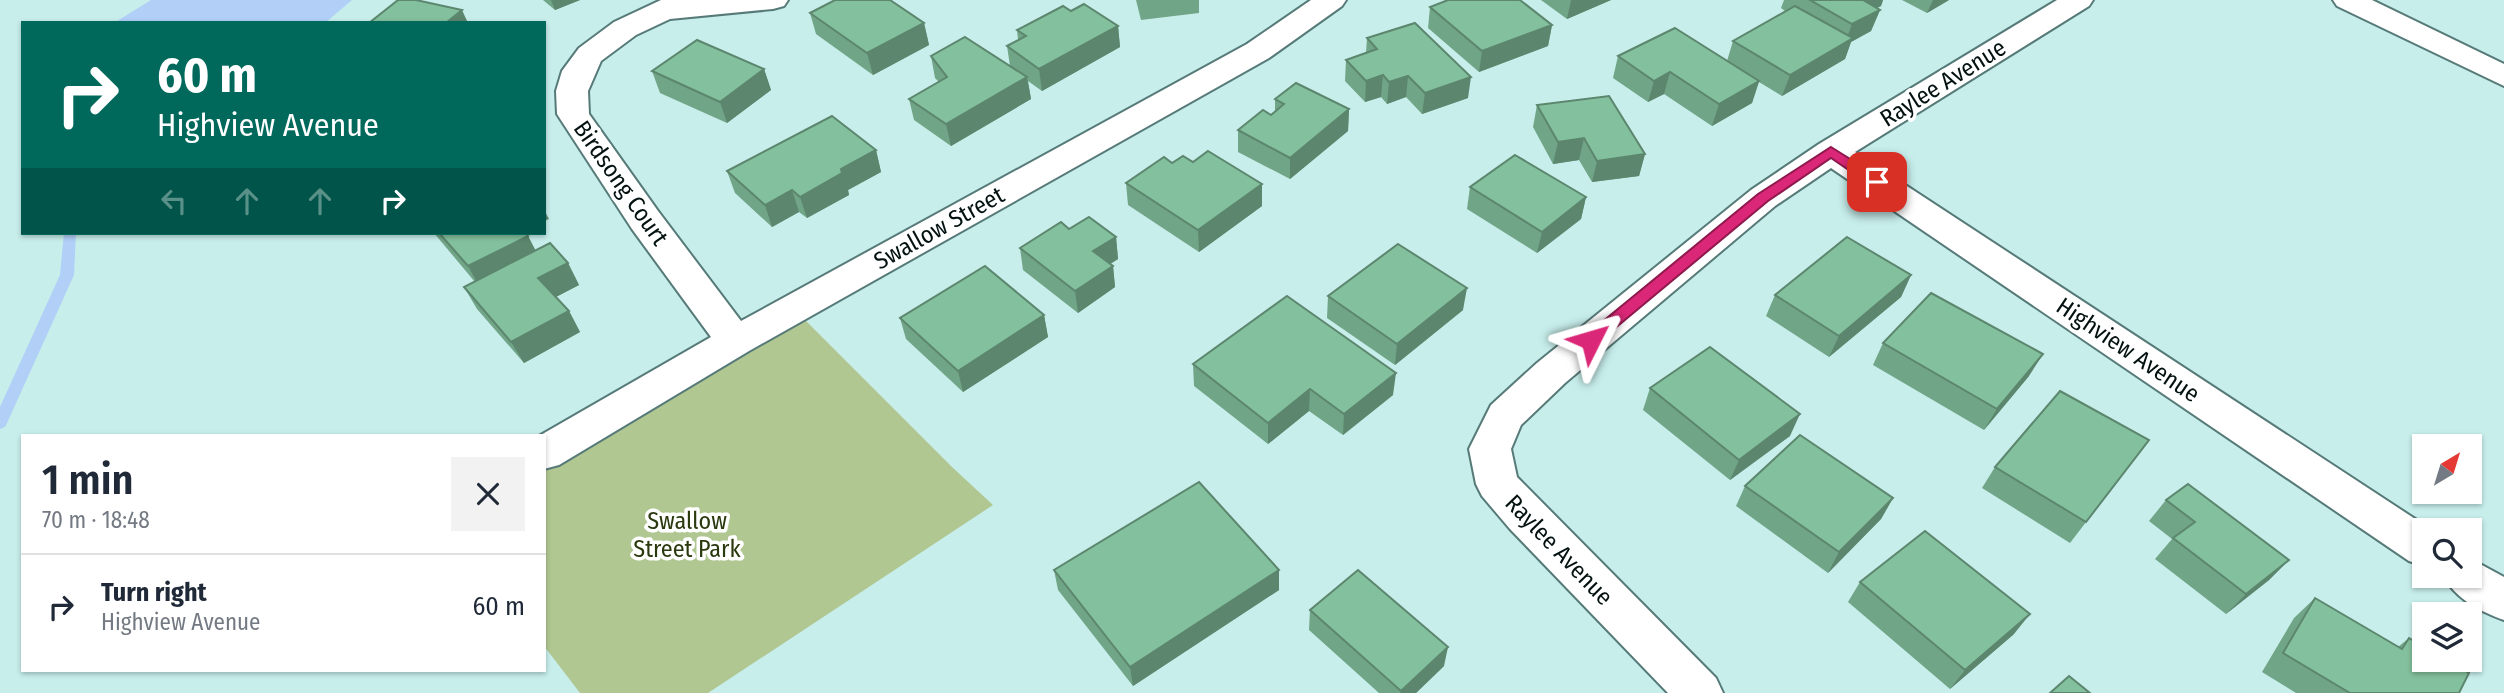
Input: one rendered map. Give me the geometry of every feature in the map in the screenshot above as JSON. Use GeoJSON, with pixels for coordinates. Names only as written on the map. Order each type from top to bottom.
{"type":"FeatureCollection","features":[{"type":"Feature","properties":{"kind":"street","name":"Birdsong Court"},"geometry":{"type":"LineString","coordinates":[[735,341],[645,220],[573,114],[570,96],[574,76],[590,52],[675,5],[774,0]]}},
{"type":"Feature","properties":{"kind":"street","name":"Swallow Street"},"geometry":{"type":"LineString","coordinates":[[546,452],[735,341],[1258,51],[1331,0]]}},
{"type":"Feature","properties":{"kind":"street","name":"Raylee Avenue"},"geometry":{"type":"LineString","coordinates":[[1699,693],[1518,509],[1497,484],[1490,449],[1505,416],[1551,373],[1763,198],[1831,152],[2078,0]]}},
{"type":"Feature","properties":{"kind":"street"},"geometry":{"type":"LineString","coordinates":[[2348,0],[2504,76]]}},
{"type":"Feature","properties":{"kind":"street","name":"Highview Avenue"},"geometry":{"type":"LineString","coordinates":[[1831,152],[2412,540]]}},
{"type":"Feature","properties":{"kind":"street"},"geometry":{"type":"LineString","coordinates":[[2482,587],[2504,601]]}},
{"type":"Feature","properties":{"kind":"green space","name":"Swallow Street Park"},"geometry":{"type":"Polygon","coordinates":[[[794,309],[993,505],[708,693],[580,693],[546,649],[546,452],[794,309]]]}},
{"type":"Feature","properties":{"kind":"water"},"geometry":{"type":"Polygon","coordinates":[[[151,0],[352,0],[327,21],[117,21],[151,0]]]}},
{"type":"Feature","properties":{"kind":"building"},"geometry":{"type":"Polygon","coordinates":[[[398,0],[416,0],[462,10],[448,21],[372,21],[398,0]]]}},
{"type":"Feature","properties":{"kind":"building"},"geometry":{"type":"Polygon","coordinates":[[[835,0],[890,0],[924,23],[867,53],[810,13],[835,0]]]}},
{"type":"Feature","properties":{"kind":"building"},"geometry":{"type":"Polygon","coordinates":[[[1448,0],[1520,0],[1552,25],[1482,51],[1430,7],[1448,0]]]}},
{"type":"Feature","properties":{"kind":"building"},"geometry":{"type":"Polygon","coordinates":[[[1810,0],[1863,0],[1880,10],[1852,24],[1810,0]]]}},
{"type":"Feature","properties":{"kind":"building"},"geometry":{"type":"Polygon","coordinates":[[[1084,4],[1118,26],[1039,69],[1007,46],[1026,36],[1017,30],[1063,6],[1071,11],[1084,4]]]}},
{"type":"Feature","properties":{"kind":"building"},"geometry":{"type":"Polygon","coordinates":[[[1795,6],[1853,38],[1790,75],[1733,41],[1795,6]]]}},
{"type":"Feature","properties":{"kind":"building"},"geometry":{"type":"Polygon","coordinates":[[[1415,23],[1471,77],[1425,93],[1408,76],[1389,82],[1383,75],[1366,81],[1346,60],[1377,49],[1367,38],[1415,23]]]}},
{"type":"Feature","properties":{"kind":"building"},"geometry":{"type":"Polygon","coordinates":[[[1675,28],[1759,81],[1719,104],[1670,72],[1654,81],[1618,56],[1675,28]]]}},
{"type":"Feature","properties":{"kind":"building"},"geometry":{"type":"Polygon","coordinates":[[[965,37],[1027,77],[946,124],[909,99],[947,77],[931,56],[965,37]]]}},
{"type":"Feature","properties":{"kind":"building"},"geometry":{"type":"Polygon","coordinates":[[[697,40],[764,69],[720,102],[652,71],[697,40]]]}},
{"type":"Feature","properties":{"kind":"building"},"geometry":{"type":"Polygon","coordinates":[[[1296,83],[1349,109],[1290,158],[1238,130],[1263,110],[1271,115],[1284,104],[1275,99],[1296,83]]]}},
{"type":"Feature","properties":{"kind":"building"},"geometry":{"type":"Polygon","coordinates":[[[1609,96],[1645,154],[1597,161],[1584,138],[1558,142],[1537,105],[1609,96]]]}},
{"type":"Feature","properties":{"kind":"building"},"geometry":{"type":"Polygon","coordinates":[[[832,116],[876,150],[841,169],[842,173],[800,197],[792,190],[765,205],[727,171],[832,116]]]}},
{"type":"Feature","properties":{"kind":"building"},"geometry":{"type":"Polygon","coordinates":[[[1208,151],[1262,184],[1198,230],[1126,183],[1164,157],[1172,163],[1183,156],[1193,162],[1208,151]]]}},
{"type":"Feature","properties":{"kind":"building"},"geometry":{"type":"Polygon","coordinates":[[[1515,155],[1586,197],[1542,232],[1470,187],[1515,155]]]}},
{"type":"Feature","properties":{"kind":"building"},"geometry":{"type":"Polygon","coordinates":[[[1089,217],[1116,237],[1093,251],[1113,266],[1075,291],[1020,248],[1061,222],[1069,229],[1089,217]]]}},
{"type":"Feature","properties":{"kind":"building"},"geometry":{"type":"Polygon","coordinates":[[[441,235],[528,236],[468,266],[441,235]]]}},
{"type":"Feature","properties":{"kind":"building"},"geometry":{"type":"Polygon","coordinates":[[[1847,237],[1911,275],[1839,336],[1775,295],[1847,237]]]}},
{"type":"Feature","properties":{"kind":"building"},"geometry":{"type":"Polygon","coordinates":[[[550,243],[568,263],[538,278],[569,311],[511,342],[464,287],[550,243]]]}},
{"type":"Feature","properties":{"kind":"building"},"geometry":{"type":"Polygon","coordinates":[[[1398,244],[1467,288],[1397,344],[1328,296],[1398,244]]]}},
{"type":"Feature","properties":{"kind":"building"},"geometry":{"type":"Polygon","coordinates":[[[985,266],[1044,315],[958,371],[900,318],[985,266]]]}},
{"type":"Feature","properties":{"kind":"building"},"geometry":{"type":"Polygon","coordinates":[[[1931,293],[2043,354],[1997,409],[1883,343],[1931,293]]]}},
{"type":"Feature","properties":{"kind":"building"},"geometry":{"type":"Polygon","coordinates":[[[1287,296],[1396,373],[1344,414],[1310,389],[1268,423],[1193,364],[1287,296]]]}},
{"type":"Feature","properties":{"kind":"building"},"geometry":{"type":"Polygon","coordinates":[[[1710,347],[1800,414],[1739,460],[1650,388],[1710,347]]]}},
{"type":"Feature","properties":{"kind":"building"},"geometry":{"type":"Polygon","coordinates":[[[2060,391],[2149,440],[2086,522],[1995,467],[2060,391]]]}},
{"type":"Feature","properties":{"kind":"building"},"geometry":{"type":"Polygon","coordinates":[[[1800,435],[1893,498],[1839,552],[1745,486],[1800,435]]]}},
{"type":"Feature","properties":{"kind":"building"},"geometry":{"type":"Polygon","coordinates":[[[1199,482],[1279,570],[1130,667],[1054,570],[1199,482]]]}},
{"type":"Feature","properties":{"kind":"building"},"geometry":{"type":"Polygon","coordinates":[[[2188,484],[2289,560],[2246,594],[2173,538],[2195,522],[2166,500],[2188,484]]]}},
{"type":"Feature","properties":{"kind":"building"},"geometry":{"type":"Polygon","coordinates":[[[1925,531],[2030,614],[1965,670],[1860,582],[1925,531]]]}},
{"type":"Feature","properties":{"kind":"building"},"geometry":{"type":"Polygon","coordinates":[[[1358,570],[1448,647],[1401,691],[1310,610],[1358,570]]]}},
{"type":"Feature","properties":{"kind":"building"},"geometry":{"type":"Polygon","coordinates":[[[2315,598],[2402,649],[2409,638],[2412,640],[2412,672],[2469,673],[2459,693],[2350,693],[2283,653],[2315,598]]]}},
{"type":"Feature","properties":{"kind":"building"},"geometry":{"type":"Polygon","coordinates":[[[2069,676],[2090,693],[2050,693],[2069,676]]]}},
{"type":"Feature","properties":{"kind":"waterway"},"geometry":{"type":"LineString","coordinates":[[0,423],[67,275],[70,235]]}},
{"type":"Feature","properties":{"kind":"route"},"geometry":{"type":"LineString","coordinates":[[1591,340],[1763,198],[1831,152],[1877,182]]}}]}
